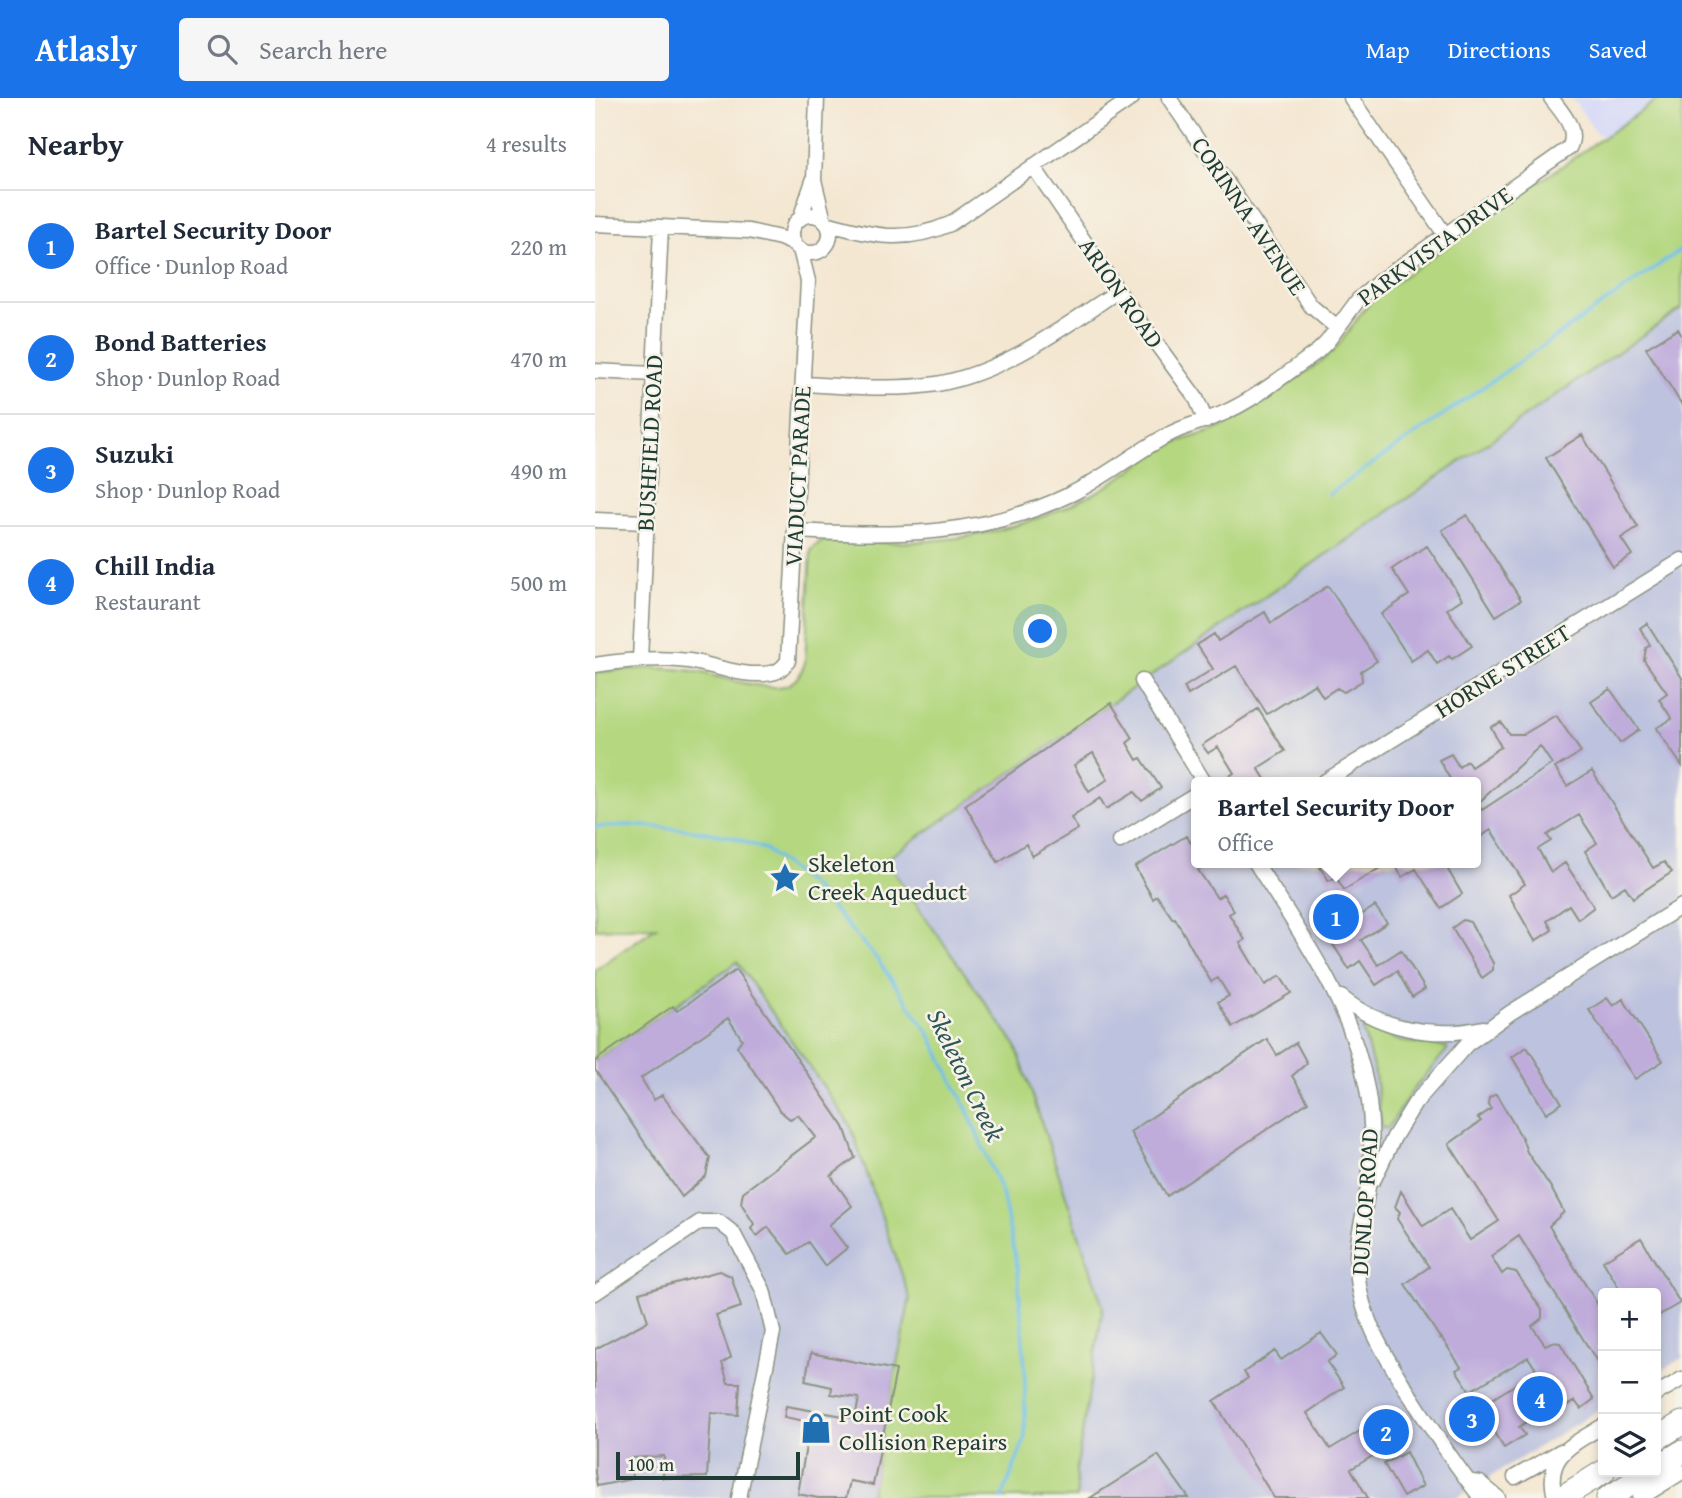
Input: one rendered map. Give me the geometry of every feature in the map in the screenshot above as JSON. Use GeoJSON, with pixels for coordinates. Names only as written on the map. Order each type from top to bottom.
{"type":"FeatureCollection","features":[{"type":"Feature","properties":{"kind":"main road"},"geometry":{"type":"LineString","coordinates":[[1661,1436],[1682,1423]]}},
{"type":"Feature","properties":{"kind":"main road"},"geometry":{"type":"LineString","coordinates":[[1608,1498],[1649,1480],[1682,1452]]}},
{"type":"Feature","properties":{"kind":"main road"},"geometry":{"type":"LineString","coordinates":[[1561,1498],[1598,1476]]}},
{"type":"Feature","properties":{"kind":"street"},"geometry":{"type":"LineString","coordinates":[[817,98],[814,180],[829,234],[825,246]]}},
{"type":"Feature","properties":{"kind":"street"},"geometry":{"type":"LineString","coordinates":[[749,231],[798,221],[812,215],[825,222],[869,235],[906,237],[936,230],[950,224],[1132,98]]}},
{"type":"Feature","properties":{"kind":"street","name":"CORINNA AVENUE"},"geometry":{"type":"LineString","coordinates":[[1169,98],[1311,306],[1337,328]]}},
{"type":"Feature","properties":{"kind":"street"},"geometry":{"type":"LineString","coordinates":[[1351,98],[1447,236]]}},
{"type":"Feature","properties":{"kind":"street","name":"PARKVISTA DRIVE"},"geometry":{"type":"LineString","coordinates":[[795,531],[883,535],[932,533],[1002,519],[1071,494],[1171,433],[1234,409],[1289,372],[1327,342],[1358,300],[1374,286],[1569,148],[1573,140],[1571,127],[1551,98]]}},
{"type":"Feature","properties":{"kind":"street","name":"ARION ROAD"},"geometry":{"type":"LineString","coordinates":[[1033,166],[1118,291],[1196,398],[1206,421]]}},
{"type":"Feature","properties":{"kind":"street"},"geometry":{"type":"LineString","coordinates":[[798,247],[792,233],[814,180]]}},
{"type":"Feature","properties":{"kind":"street"},"geometry":{"type":"LineString","coordinates":[[595,224],[749,231],[780,238],[812,252],[869,235]]}},
{"type":"Feature","properties":{"kind":"street","name":"BUSHFIELD ROAD"},"geometry":{"type":"LineString","coordinates":[[640,659],[661,228]]}},
{"type":"Feature","properties":{"kind":"street","name":"VIADUCT PARADE"},"geometry":{"type":"LineString","coordinates":[[640,659],[689,662],[766,674],[782,668],[789,654],[809,281],[825,246]]}},
{"type":"Feature","properties":{"kind":"street","name":"VIADUCT PARADE"},"geometry":{"type":"LineString","coordinates":[[798,247],[809,281]]}},
{"type":"Feature","properties":{"kind":"street"},"geometry":{"type":"LineString","coordinates":[[803,384],[907,387],[938,384],[1007,361],[1118,291]]}},
{"type":"Feature","properties":{"kind":"street"},"geometry":{"type":"LineString","coordinates":[[595,371],[653,374]]}},
{"type":"Feature","properties":{"kind":"street"},"geometry":{"type":"LineString","coordinates":[[595,520],[646,522]]}},
{"type":"Feature","properties":{"kind":"street","name":"HORNE STREET"},"geometry":{"type":"LineString","coordinates":[[1332,777],[1682,559]]}},
{"type":"Feature","properties":{"kind":"street"},"geometry":{"type":"LineString","coordinates":[[595,665],[640,659]]}},
{"type":"Feature","properties":{"kind":"street"},"geometry":{"type":"LineString","coordinates":[[1142,681],[1201,777]]}},
{"type":"Feature","properties":{"kind":"street"},"geometry":{"type":"LineString","coordinates":[[1120,841],[1191,797]]}},
{"type":"Feature","properties":{"kind":"street","name":"DUNLOP ROAD"},"geometry":{"type":"LineString","coordinates":[[1259,868],[1337,994],[1349,1021],[1367,1088],[1371,1157],[1357,1256],[1358,1282],[1365,1310],[1380,1347],[1451,1461],[1481,1498]]}},
{"type":"Feature","properties":{"kind":"street"},"geometry":{"type":"LineString","coordinates":[[1366,1204],[1382,1159],[1415,1103],[1467,1044],[1487,1027],[1682,906]]}},
{"type":"Feature","properties":{"kind":"street"},"geometry":{"type":"LineString","coordinates":[[1337,994],[1356,1009],[1399,1027],[1445,1033],[1467,1032],[1487,1027]]}},
{"type":"Feature","properties":{"kind":"street"},"geometry":{"type":"LineString","coordinates":[[595,1293],[700,1222],[719,1222],[733,1233],[762,1290],[772,1332],[739,1498]]}},
{"type":"Feature","properties":{"kind":"street"},"geometry":{"type":"LineString","coordinates":[[1661,1391],[1682,1379]]}},
{"type":"Feature","properties":{"kind":"street"},"geometry":{"type":"LineString","coordinates":[[1515,1477],[1598,1429]]}},
{"type":"Feature","properties":{"kind":"street"},"geometry":{"type":"LineString","coordinates":[[1555,1498],[1552,1479],[1561,1451]]}},
{"type":"Feature","properties":{"kind":"street","name":"DUNLOP ROAD"},"geometry":{"type":"LineString","coordinates":[[1451,1461],[1467,1498]]}},
{"type":"Feature","properties":{"kind":"street"},"geometry":{"type":"LineString","coordinates":[[1649,1480],[1682,1472]]}},
{"type":"Feature","properties":{"kind":"street"},"geometry":{"type":"LineString","coordinates":[[1467,1481],[1480,1483],[1498,1498]]}},
{"type":"Feature","properties":{"kind":"shaded area"},"geometry":{"type":"Polygon","coordinates":[[[1572,98],[1660,98],[1605,136],[1596,133],[1572,98]]]}},
{"type":"Feature","properties":{"kind":"shaded area"},"geometry":{"type":"Polygon","coordinates":[[[1682,308],[1682,1358],[1661,1371],[1661,1288],[1598,1288],[1598,1410],[1456,1498],[595,1498],[595,1061],[1682,308]]]}},
{"type":"Feature","properties":{"kind":"green space"},"geometry":{"type":"Polygon","coordinates":[[[1660,98],[1682,98],[1682,308],[885,860],[1016,1046],[1103,1307],[1076,1471],[1077,1498],[870,1498],[910,1298],[850,1125],[737,962],[595,1061],[595,970],[656,927],[595,929],[595,673],[668,668],[765,686],[776,687],[792,683],[805,663],[811,550],[821,541],[928,541],[995,531],[1028,522],[1095,493],[1174,444],[1234,421],[1324,359],[1382,291],[1660,98]]]}},
{"type":"Feature","properties":{"kind":"green space"},"geometry":{"type":"Polygon","coordinates":[[[1366,1026],[1399,1041],[1447,1047],[1412,1091],[1388,1128],[1382,1128],[1375,1075],[1363,1030],[1366,1026]]]}},
{"type":"Feature","properties":{"kind":"building"},"geometry":{"type":"Polygon","coordinates":[[[1678,329],[1682,336],[1682,405],[1646,348],[1678,329]]]}},
{"type":"Feature","properties":{"kind":"building"},"geometry":{"type":"Polygon","coordinates":[[[1582,435],[1638,527],[1621,538],[1632,555],[1613,567],[1546,458],[1582,435]]]}},
{"type":"Feature","properties":{"kind":"building"},"geometry":{"type":"Polygon","coordinates":[[[1467,515],[1521,600],[1496,616],[1442,530],[1467,515]]]}},
{"type":"Feature","properties":{"kind":"building"},"geometry":{"type":"Polygon","coordinates":[[[1427,546],[1462,599],[1447,609],[1472,646],[1452,659],[1449,656],[1437,664],[1428,650],[1411,661],[1381,614],[1409,595],[1392,569],[1427,546]]]}},
{"type":"Feature","properties":{"kind":"building"},"geometry":{"type":"Polygon","coordinates":[[[1328,586],[1377,661],[1361,671],[1362,681],[1344,692],[1337,688],[1323,697],[1315,684],[1267,714],[1236,666],[1188,695],[1184,687],[1213,669],[1197,645],[1214,634],[1218,641],[1265,612],[1271,623],[1328,586]]]}},
{"type":"Feature","properties":{"kind":"building"},"geometry":{"type":"Polygon","coordinates":[[[1647,623],[1682,678],[1682,766],[1656,728],[1672,719],[1659,699],[1667,693],[1644,660],[1646,648],[1650,645],[1640,628],[1647,623]]]}},
{"type":"Feature","properties":{"kind":"building"},"geometry":{"type":"Polygon","coordinates":[[[1610,689],[1639,730],[1620,743],[1591,702],[1610,689]]]}},
{"type":"Feature","properties":{"kind":"building"},"geometry":{"type":"Polygon","coordinates":[[[1111,703],[1133,738],[1127,743],[1137,760],[1141,758],[1161,788],[1142,801],[1134,792],[1106,809],[1100,798],[1071,818],[1078,829],[1032,856],[1026,844],[998,862],[965,805],[1111,703]],[[1093,753],[1074,765],[1089,792],[1108,779],[1093,753]]]}},
{"type":"Feature","properties":{"kind":"building"},"geometry":{"type":"Polygon","coordinates":[[[1258,709],[1285,751],[1258,768],[1264,777],[1228,777],[1234,773],[1218,747],[1208,753],[1202,745],[1258,709]]]}},
{"type":"Feature","properties":{"kind":"building"},"geometry":{"type":"Polygon","coordinates":[[[1556,715],[1581,752],[1555,768],[1567,786],[1592,771],[1653,868],[1664,862],[1672,872],[1633,898],[1625,886],[1611,895],[1585,851],[1597,843],[1579,815],[1547,835],[1551,841],[1538,849],[1551,872],[1565,863],[1594,907],[1578,919],[1569,905],[1547,921],[1552,930],[1535,941],[1509,895],[1525,884],[1491,830],[1481,837],[1481,809],[1552,764],[1540,746],[1481,800],[1481,777],[1449,777],[1439,760],[1451,754],[1459,767],[1467,761],[1471,767],[1501,747],[1491,727],[1501,722],[1509,734],[1524,734],[1556,715]]]}},
{"type":"Feature","properties":{"kind":"building"},"geometry":{"type":"Polygon","coordinates":[[[1186,836],[1191,843],[1191,868],[1201,868],[1198,870],[1217,898],[1223,894],[1234,911],[1229,914],[1245,940],[1240,943],[1265,985],[1280,976],[1291,993],[1233,1027],[1218,1002],[1229,996],[1218,978],[1211,982],[1175,918],[1173,919],[1157,896],[1153,899],[1135,867],[1186,836]]]}},
{"type":"Feature","properties":{"kind":"building"},"geometry":{"type":"Polygon","coordinates":[[[1320,868],[1380,868],[1344,890],[1336,877],[1329,881],[1320,868]]]}},
{"type":"Feature","properties":{"kind":"building"},"geometry":{"type":"Polygon","coordinates":[[[1397,868],[1447,868],[1462,894],[1441,908],[1416,869],[1402,877],[1397,868]]]}},
{"type":"Feature","properties":{"kind":"building"},"geometry":{"type":"Polygon","coordinates":[[[1375,906],[1387,923],[1361,940],[1378,965],[1401,950],[1425,989],[1412,997],[1397,971],[1376,985],[1360,961],[1349,969],[1330,940],[1352,925],[1350,922],[1375,906]]]}},
{"type":"Feature","properties":{"kind":"building"},"geometry":{"type":"Polygon","coordinates":[[[1463,920],[1470,922],[1493,963],[1493,970],[1482,978],[1452,928],[1463,920]]]}},
{"type":"Feature","properties":{"kind":"building"},"geometry":{"type":"Polygon","coordinates":[[[736,970],[844,1127],[855,1158],[831,1176],[852,1206],[829,1225],[847,1248],[825,1266],[808,1242],[790,1254],[768,1227],[757,1236],[751,1229],[754,1224],[741,1203],[743,1192],[816,1137],[798,1115],[790,1119],[780,1111],[737,1046],[742,1039],[728,1018],[641,1078],[654,1100],[662,1095],[710,1158],[706,1176],[682,1197],[595,1070],[595,1061],[673,1006],[677,1011],[736,970]]]}},
{"type":"Feature","properties":{"kind":"building"},"geometry":{"type":"Polygon","coordinates":[[[1607,998],[1613,1006],[1623,999],[1663,1061],[1635,1079],[1589,1010],[1607,998]]]}},
{"type":"Feature","properties":{"kind":"building"},"geometry":{"type":"Polygon","coordinates":[[[1267,1039],[1277,1055],[1296,1043],[1307,1063],[1292,1076],[1308,1102],[1167,1196],[1130,1132],[1267,1039]]]}},
{"type":"Feature","properties":{"kind":"building"},"geometry":{"type":"Polygon","coordinates":[[[1527,1047],[1562,1103],[1546,1113],[1512,1057],[1527,1047]]]}},
{"type":"Feature","properties":{"kind":"building"},"geometry":{"type":"Polygon","coordinates":[[[1496,1094],[1564,1212],[1549,1226],[1598,1305],[1598,1363],[1519,1236],[1491,1256],[1502,1274],[1507,1270],[1516,1272],[1542,1310],[1542,1318],[1532,1326],[1545,1345],[1560,1343],[1594,1399],[1581,1409],[1575,1401],[1561,1409],[1555,1403],[1519,1427],[1525,1435],[1504,1448],[1491,1428],[1469,1441],[1457,1421],[1537,1371],[1528,1357],[1470,1391],[1456,1370],[1461,1367],[1405,1284],[1429,1267],[1397,1219],[1400,1212],[1395,1207],[1401,1191],[1423,1226],[1450,1209],[1470,1240],[1499,1221],[1449,1144],[1481,1121],[1478,1118],[1491,1109],[1489,1098],[1496,1094]]]}},
{"type":"Feature","properties":{"kind":"building"},"geometry":{"type":"Polygon","coordinates":[[[1641,1238],[1680,1303],[1661,1314],[1661,1288],[1619,1288],[1603,1261],[1641,1238]]]}},
{"type":"Feature","properties":{"kind":"building"},"geometry":{"type":"Polygon","coordinates":[[[719,1271],[731,1276],[741,1307],[716,1315],[731,1357],[722,1363],[728,1383],[740,1383],[738,1415],[711,1413],[707,1477],[663,1478],[664,1456],[631,1458],[632,1479],[597,1486],[595,1349],[648,1321],[639,1293],[719,1271]]]}},
{"type":"Feature","properties":{"kind":"building"},"geometry":{"type":"Polygon","coordinates":[[[1321,1333],[1337,1355],[1327,1362],[1344,1387],[1307,1413],[1330,1449],[1377,1421],[1385,1430],[1373,1439],[1381,1451],[1351,1469],[1368,1498],[1274,1498],[1214,1401],[1248,1378],[1244,1372],[1275,1351],[1281,1360],[1321,1333]]]}},
{"type":"Feature","properties":{"kind":"building"},"geometry":{"type":"Polygon","coordinates":[[[811,1353],[896,1370],[873,1485],[850,1481],[846,1498],[818,1498],[798,1494],[810,1422],[784,1417],[786,1406],[855,1418],[859,1398],[831,1394],[832,1387],[805,1381],[811,1353]]]}},
{"type":"Feature","properties":{"kind":"building"},"geometry":{"type":"Polygon","coordinates":[[[1406,1452],[1423,1486],[1403,1497],[1384,1464],[1406,1452]]]}},
{"type":"Feature","properties":{"kind":"building"},"geometry":{"type":"Polygon","coordinates":[[[1158,1455],[1189,1498],[1090,1498],[1158,1455]]]}},
{"type":"Feature","properties":{"kind":"waterway"},"geometry":{"type":"LineString","coordinates":[[1329,494],[1682,249]]}},
{"type":"Feature","properties":{"kind":"waterway","name":"Skeleton Creek"},"geometry":{"type":"LineString","coordinates":[[595,827],[630,825],[693,830],[732,837],[765,849],[813,887],[877,959],[929,1033],[969,1114],[1002,1193],[1018,1271],[1025,1371],[1025,1439],[1002,1498]]}},
{"type":"Feature","properties":{"kind":"place","name":"Skeleton Creek Aqueduct"},"geometry":{"type":"Point","coordinates":[785,878]}},
{"type":"Feature","properties":{"kind":"place","name":"Bartel Security Door"},"geometry":{"type":"Point","coordinates":[1336,917]}},
{"type":"Feature","properties":{"kind":"place","name":"Chill India"},"geometry":{"type":"Point","coordinates":[1540,1399]}},
{"type":"Feature","properties":{"kind":"place","name":"Suzuki"},"geometry":{"type":"Point","coordinates":[1472,1419]}},
{"type":"Feature","properties":{"kind":"place","name":"Point Cook Collision Repairs"},"geometry":{"type":"Point","coordinates":[816,1428]}},
{"type":"Feature","properties":{"kind":"place","name":"Bond Batteries"},"geometry":{"type":"Point","coordinates":[1386,1432]}}]}
